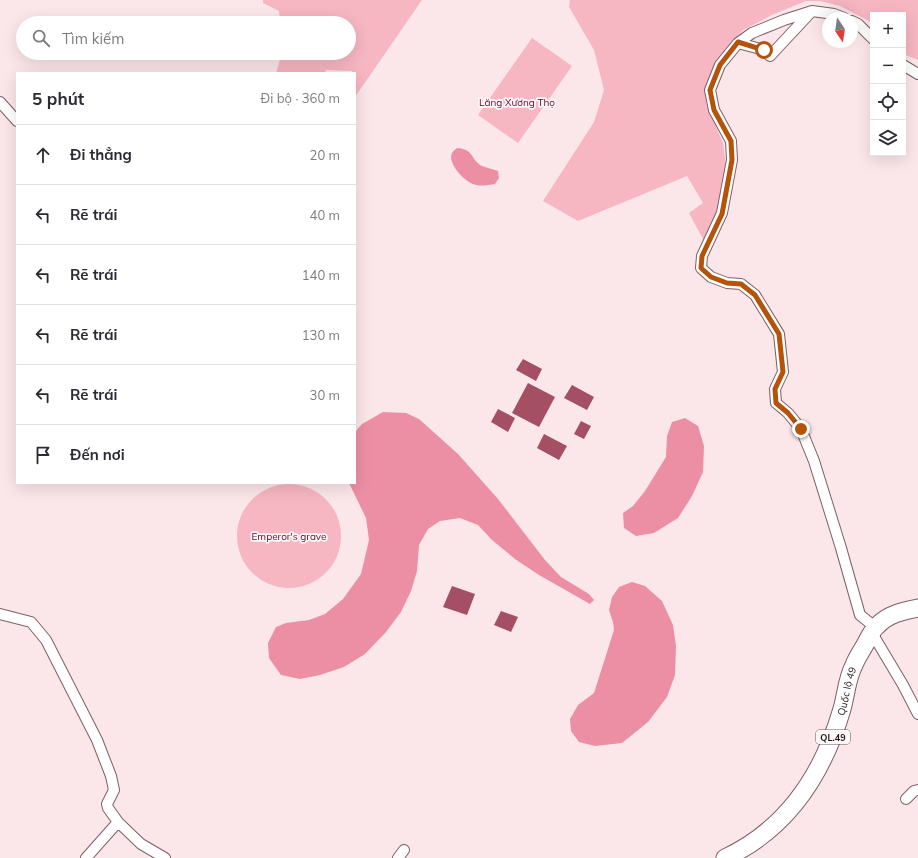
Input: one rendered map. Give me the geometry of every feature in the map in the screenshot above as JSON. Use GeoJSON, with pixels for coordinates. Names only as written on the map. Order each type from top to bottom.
{"type":"FeatureCollection","features":[{"type":"Feature","properties":{"kind":"highway","name":"Quốc lộ 49"},"geometry":{"type":"LineString","coordinates":[[725,858],[744,849],[771,828],[802,795],[824,757],[842,710],[853,666],[874,630],[884,619],[897,613],[918,608]]}},
{"type":"Feature","properties":{"kind":"street"},"geometry":{"type":"LineString","coordinates":[[822,12],[812,11],[778,22],[752,33],[738,42],[720,65],[710,90],[714,110],[731,141],[732,160],[722,214],[702,256],[701,268],[711,277],[727,283],[741,284],[755,295],[779,334],[783,372],[775,389],[776,403],[788,413],[801,429],[814,461],[837,533],[860,615],[874,630],[918,714]]}},
{"type":"Feature","properties":{"kind":"street"},"geometry":{"type":"LineString","coordinates":[[738,42],[764,50],[770,56],[812,11]]}},
{"type":"Feature","properties":{"kind":"street"},"geometry":{"type":"LineString","coordinates":[[858,24],[870,36]]}},
{"type":"Feature","properties":{"kind":"street"},"geometry":{"type":"LineString","coordinates":[[906,67],[918,74]]}},
{"type":"Feature","properties":{"kind":"street"},"geometry":{"type":"LineString","coordinates":[[0,102],[16,120]]}},
{"type":"Feature","properties":{"kind":"street"},"geometry":{"type":"LineString","coordinates":[[0,614],[31,622],[46,640],[96,740],[111,776],[114,790],[107,804],[108,808],[118,822],[141,844],[165,858]]}},
{"type":"Feature","properties":{"kind":"street"},"geometry":{"type":"LineString","coordinates":[[906,799],[914,791],[918,790]]}},
{"type":"Feature","properties":{"kind":"street"},"geometry":{"type":"LineString","coordinates":[[86,858],[118,822]]}},
{"type":"Feature","properties":{"kind":"green space"},"geometry":{"type":"Polygon","coordinates":[[[263,0],[422,0],[356,96],[356,72],[326,70],[325,72],[276,72],[280,60],[356,60],[356,16],[279,16],[279,11],[263,3],[263,0]]]}},
{"type":"Feature","properties":{"kind":"green space"},"geometry":{"type":"Polygon","coordinates":[[[570,0],[918,0],[918,60],[906,55],[906,12],[870,12],[870,22],[858,15],[858,12],[852,12],[840,6],[820,1],[806,1],[774,14],[743,30],[724,52],[709,81],[706,103],[723,143],[726,167],[717,213],[704,241],[689,213],[703,203],[687,176],[578,221],[543,201],[594,122],[604,90],[594,50],[569,7],[570,0]]]}},
{"type":"Feature","properties":{"kind":"green space","name":"Lăng Xương Thọ"},"geometry":{"type":"Polygon","coordinates":[[[532,38],[572,66],[518,143],[478,115],[532,38]]]}},
{"type":"Feature","properties":{"kind":"green space","name":"Emperor's grave"},"geometry":{"type":"Polygon","coordinates":[[[289,484],[309,488],[326,499],[337,516],[341,536],[337,556],[326,573],[309,584],[289,588],[269,584],[252,573],[241,556],[237,536],[241,516],[252,499],[269,488],[289,484]]]}},
{"type":"Feature","properties":{"kind":"shaded area"},"geometry":{"type":"Polygon","coordinates":[[[457,148],[469,152],[482,166],[498,171],[499,178],[495,184],[484,186],[476,185],[461,176],[454,166],[451,157],[452,152],[457,148]]]}},
{"type":"Feature","properties":{"kind":"shaded area"},"geometry":{"type":"Polygon","coordinates":[[[383,412],[406,413],[419,419],[458,454],[498,499],[545,560],[561,577],[589,594],[594,600],[590,604],[539,575],[515,559],[492,540],[478,525],[460,518],[440,521],[428,529],[419,545],[417,571],[411,591],[401,612],[386,632],[365,654],[344,667],[320,675],[300,679],[281,675],[269,658],[268,643],[276,627],[286,623],[309,620],[325,614],[343,599],[361,574],[369,540],[366,518],[349,484],[356,484],[356,431],[362,424],[383,412]]]}},
{"type":"Feature","properties":{"kind":"shaded area"},"geometry":{"type":"Polygon","coordinates":[[[685,418],[698,426],[704,446],[703,472],[692,496],[678,518],[654,533],[636,536],[624,528],[623,513],[633,506],[645,491],[666,457],[667,436],[672,422],[685,418]]]}},
{"type":"Feature","properties":{"kind":"shaded area"},"geometry":{"type":"Polygon","coordinates":[[[632,582],[645,586],[662,601],[673,625],[676,646],[675,675],[667,697],[648,722],[622,743],[595,746],[579,742],[571,731],[570,719],[578,705],[594,693],[614,630],[609,610],[612,597],[619,587],[632,582]]]}},
{"type":"Feature","properties":{"kind":"building"},"geometry":{"type":"Polygon","coordinates":[[[523,359],[542,369],[536,381],[516,370],[523,359]]]}},
{"type":"Feature","properties":{"kind":"building"},"geometry":{"type":"Polygon","coordinates":[[[528,383],[555,397],[539,427],[512,413],[528,383]]]}},
{"type":"Feature","properties":{"kind":"building"},"geometry":{"type":"Polygon","coordinates":[[[572,385],[594,397],[587,410],[564,398],[572,385]]]}},
{"type":"Feature","properties":{"kind":"building"},"geometry":{"type":"Polygon","coordinates":[[[498,409],[515,418],[508,432],[491,422],[498,409]]]}},
{"type":"Feature","properties":{"kind":"building"},"geometry":{"type":"Polygon","coordinates":[[[581,421],[591,426],[584,439],[574,434],[581,421]]]}},
{"type":"Feature","properties":{"kind":"building"},"geometry":{"type":"Polygon","coordinates":[[[544,434],[567,446],[559,460],[537,448],[544,434]]]}},
{"type":"Feature","properties":{"kind":"building"},"geometry":{"type":"Polygon","coordinates":[[[452,586],[475,594],[467,615],[443,607],[452,586]]]}},
{"type":"Feature","properties":{"kind":"building"},"geometry":{"type":"Polygon","coordinates":[[[501,611],[518,617],[511,632],[494,625],[501,611]]]}},
{"type":"Feature","properties":{"kind":"route"},"geometry":{"type":"LineString","coordinates":[[764,50],[738,42],[720,65],[710,90],[714,110],[731,141],[732,160],[722,214],[702,256],[701,268],[711,277],[727,283],[741,284],[755,295],[779,334],[783,372],[775,389],[776,403],[788,413],[801,429]]}}]}
